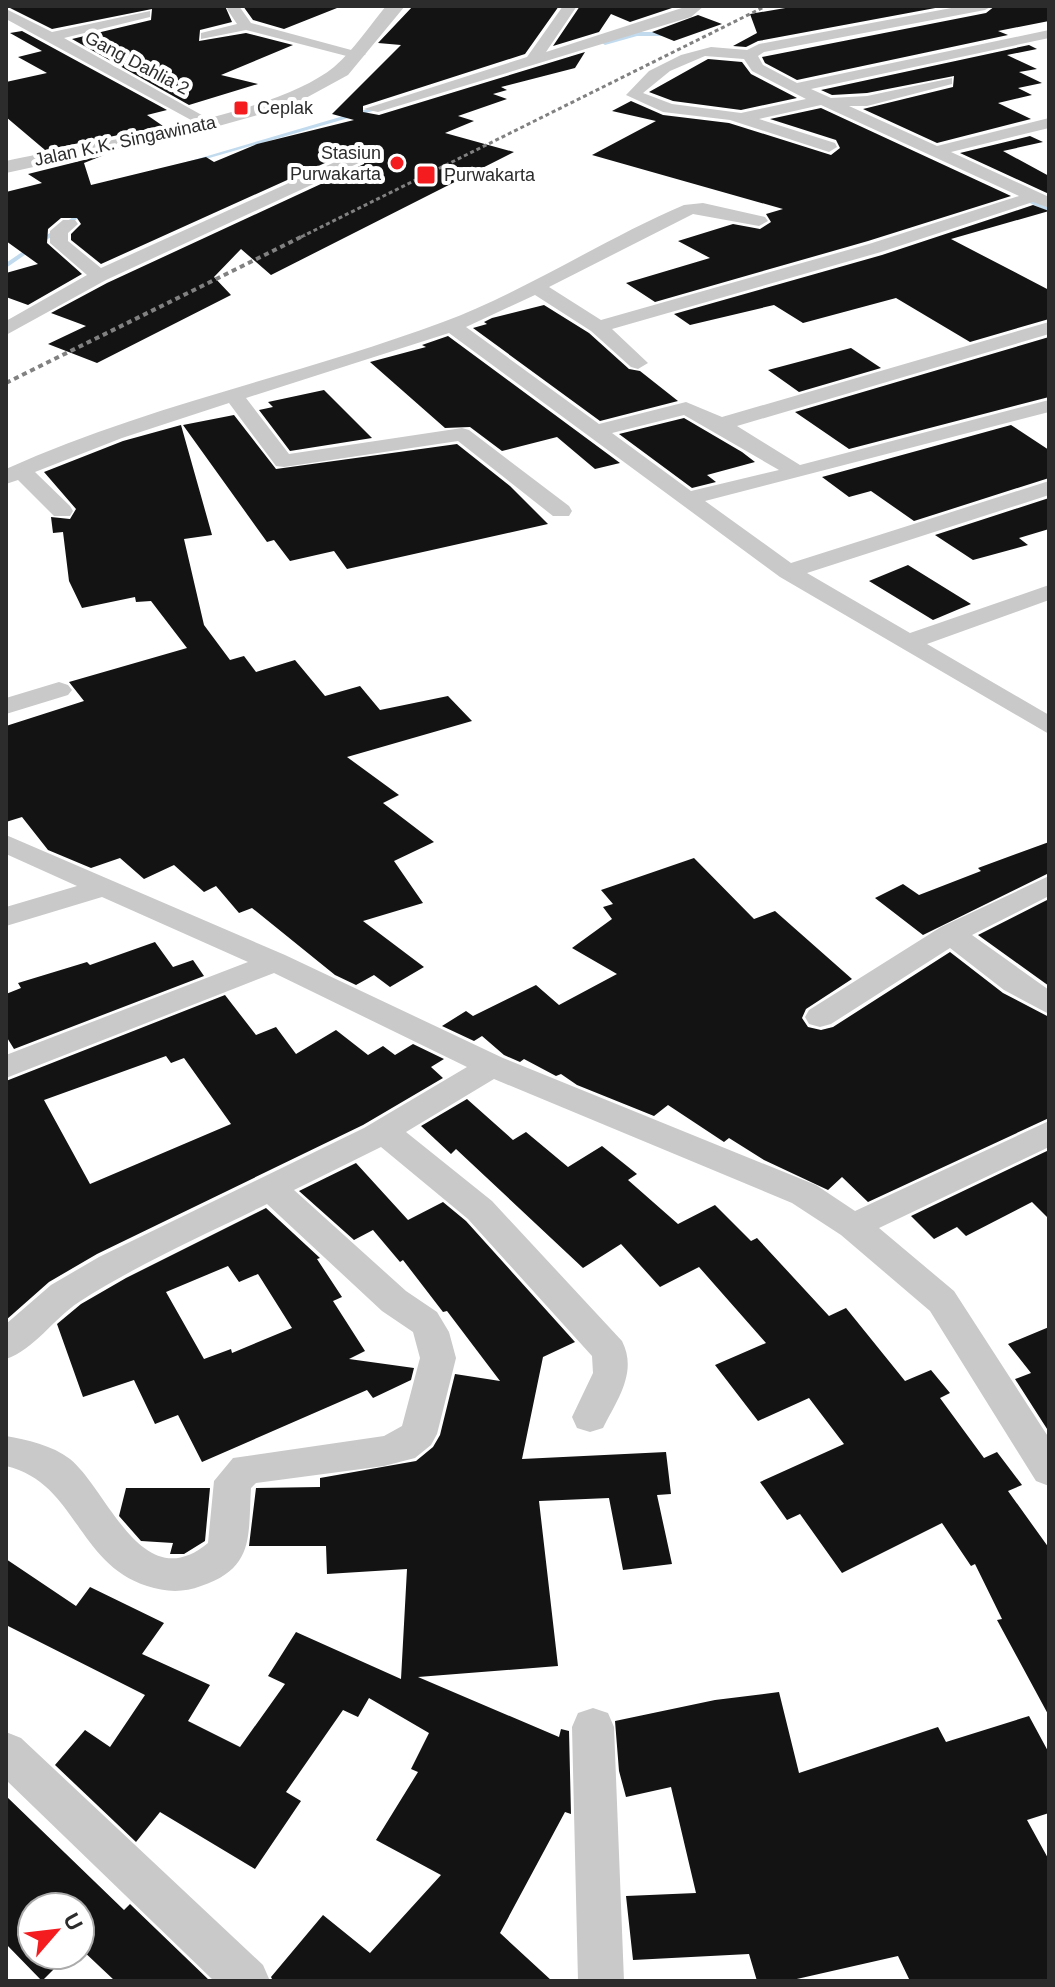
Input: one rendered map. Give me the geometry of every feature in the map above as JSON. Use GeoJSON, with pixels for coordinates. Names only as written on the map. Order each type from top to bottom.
{"type":"FeatureCollection","features":[{"type":"Feature","properties":{"kind":"street","name":"Jalan K.K. Singawinata"},"geometry":{"type":"LineString","coordinates":[[6,167],[208,123],[305,93],[341,71],[396,6]]}},
{"type":"Feature","properties":{"kind":"street"},"geometry":{"type":"LineString","coordinates":[[534,58],[570,6]]}},
{"type":"Feature","properties":{"kind":"street"},"geometry":{"type":"LineString","coordinates":[[372,109],[686,14],[697,6]]}},
{"type":"Feature","properties":{"kind":"street"},"geometry":{"type":"LineString","coordinates":[[829,147],[740,118],[669,109],[634,95],[651,78],[685,59],[714,52],[750,55],[759,48],[958,8],[991,18],[1049,50]]}},
{"type":"Feature","properties":{"kind":"street"},"geometry":{"type":"LineString","coordinates":[[234,9],[246,26]]}},
{"type":"Feature","properties":{"kind":"street","name":"Gang Dahlia 2"},"geometry":{"type":"LineString","coordinates":[[6,13],[208,123]]}},
{"type":"Feature","properties":{"kind":"street"},"geometry":{"type":"LineString","coordinates":[[47,38],[145,14]]}},
{"type":"Feature","properties":{"kind":"street"},"geometry":{"type":"LineString","coordinates":[[21,22],[48,17]]}},
{"type":"Feature","properties":{"kind":"street"},"geometry":{"type":"LineString","coordinates":[[206,36],[246,26],[358,54]]}},
{"type":"Feature","properties":{"kind":"street"},"geometry":{"type":"LineString","coordinates":[[795,88],[1049,34]]}},
{"type":"Feature","properties":{"kind":"street"},"geometry":{"type":"LineString","coordinates":[[750,55],[757,68],[795,88],[1039,199]]}},
{"type":"Feature","properties":{"kind":"street"},"geometry":{"type":"LineString","coordinates":[[740,118],[822,101],[867,101],[947,81]]}},
{"type":"Feature","properties":{"kind":"street"},"geometry":{"type":"LineString","coordinates":[[936,151],[1049,123]]}},
{"type":"Feature","properties":{"kind":"street"},"geometry":{"type":"LineString","coordinates":[[6,329],[99,276],[357,157]]}},
{"type":"Feature","properties":{"kind":"street"},"geometry":{"type":"LineString","coordinates":[[598,327],[875,248],[1009,205],[1039,199]]}},
{"type":"Feature","properties":{"kind":"street"},"geometry":{"type":"LineString","coordinates":[[62,511],[13,474],[85,443],[451,325],[537,288],[690,209],[703,208],[759,221]]}},
{"type":"Feature","properties":{"kind":"street"},"geometry":{"type":"LineString","coordinates":[[69,224],[59,231],[59,243],[99,276]]}},
{"type":"Feature","properties":{"kind":"street"},"geometry":{"type":"LineString","coordinates":[[537,288],[598,327],[638,363]]}},
{"type":"Feature","properties":{"kind":"street"},"geometry":{"type":"LineString","coordinates":[[451,325],[684,499],[788,572],[1049,726]]}},
{"type":"Feature","properties":{"kind":"street"},"geometry":{"type":"LineString","coordinates":[[720,424],[1049,328]]}},
{"type":"Feature","properties":{"kind":"street"},"geometry":{"type":"LineString","coordinates":[[232,394],[284,461],[469,435],[561,511]]}},
{"type":"Feature","properties":{"kind":"street"},"geometry":{"type":"LineString","coordinates":[[684,499],[1049,406]]}},
{"type":"Feature","properties":{"kind":"street"},"geometry":{"type":"LineString","coordinates":[[595,431],[686,408],[720,424],[797,472]]}},
{"type":"Feature","properties":{"kind":"street"},"geometry":{"type":"LineString","coordinates":[[788,572],[1049,488]]}},
{"type":"Feature","properties":{"kind":"street"},"geometry":{"type":"LineString","coordinates":[[906,643],[1049,592]]}},
{"type":"Feature","properties":{"kind":"street"},"geometry":{"type":"LineString","coordinates":[[6,706],[59,690]]}},
{"type":"Feature","properties":{"kind":"street"},"geometry":{"type":"LineString","coordinates":[[6,844],[275,962],[492,1066],[804,1194],[853,1226],[942,1301],[1049,1470]]}},
{"type":"Feature","properties":{"kind":"street"},"geometry":{"type":"LineString","coordinates":[[820,1017],[951,934],[1049,885]]}},
{"type":"Feature","properties":{"kind":"street"},"geometry":{"type":"LineString","coordinates":[[6,917],[103,887]]}},
{"type":"Feature","properties":{"kind":"street"},"geometry":{"type":"LineString","coordinates":[[951,934],[1015,983],[1049,1004]]}},
{"type":"Feature","properties":{"kind":"street"},"geometry":{"type":"LineString","coordinates":[[6,1067],[275,962]]}},
{"type":"Feature","properties":{"kind":"street"},"geometry":{"type":"LineString","coordinates":[[6,1345],[63,1295],[111,1266],[272,1189],[383,1131],[492,1066]]}},
{"type":"Feature","properties":{"kind":"street"},"geometry":{"type":"LineString","coordinates":[[383,1131],[480,1210],[609,1351],[611,1373],[590,1417]]}},
{"type":"Feature","properties":{"kind":"street"},"geometry":{"type":"LineString","coordinates":[[853,1226],[1047,1137]]}},
{"type":"Feature","properties":{"kind":"street"},"geometry":{"type":"LineString","coordinates":[[6,1451],[32,1457],[57,1470],[74,1489],[107,1539],[140,1567],[160,1574],[189,1575],[207,1568],[227,1551],[233,1481],[237,1474],[246,1469],[384,1451],[411,1442],[418,1434],[438,1358],[431,1332],[425,1322],[394,1301],[272,1189]]}},
{"type":"Feature","properties":{"kind":"street"},"geometry":{"type":"LineString","coordinates":[[593,1727],[601,1981]]}},
{"type":"Feature","properties":{"kind":"street"},"geometry":{"type":"LineString","coordinates":[[6,1752],[247,1981]]}},
{"type":"Feature","properties":{"kind":"building"},"geometry":{"type":"Polygon","coordinates":[[[6,6],[225,6],[232,22],[200,30],[199,41],[246,33],[293,45],[221,75],[258,84],[189,105],[72,39],[151,20],[152,9],[52,29],[6,6]]]}},
{"type":"Feature","properties":{"kind":"building"},"geometry":{"type":"Polygon","coordinates":[[[243,6],[337,8],[284,29],[253,20],[243,6]]]}},
{"type":"Feature","properties":{"kind":"building"},"geometry":{"type":"Polygon","coordinates":[[[413,6],[559,6],[525,54],[363,106],[363,112],[379,115],[585,52],[575,68],[501,87],[507,90],[493,94],[507,99],[458,116],[474,121],[445,133],[514,152],[271,275],[241,249],[214,277],[231,295],[97,363],[48,344],[86,326],[51,313],[107,283],[364,164],[367,154],[356,149],[101,264],[71,240],[71,234],[81,224],[77,218],[61,218],[48,229],[47,243],[82,274],[28,305],[6,297],[6,273],[38,264],[6,241],[6,192],[42,183],[28,174],[104,155],[84,163],[91,185],[206,157],[214,162],[257,144],[354,120],[332,114],[401,45],[378,43],[413,6]]]}},
{"type":"Feature","properties":{"kind":"building"},"geometry":{"type":"Polygon","coordinates":[[[580,6],[675,7],[630,22],[611,14],[599,32],[553,46],[580,6]]]}},
{"type":"Feature","properties":{"kind":"building"},"geometry":{"type":"Polygon","coordinates":[[[797,6],[946,6],[758,41],[746,47],[733,46],[757,33],[750,14],[797,6]]]}},
{"type":"Feature","properties":{"kind":"building"},"geometry":{"type":"Polygon","coordinates":[[[995,6],[1049,6],[1049,21],[998,31],[1008,35],[797,80],[765,63],[762,57],[986,13],[995,6]]]}},
{"type":"Feature","properties":{"kind":"building"},"geometry":{"type":"Polygon","coordinates":[[[698,15],[722,24],[674,41],[652,32],[698,15]]]}},
{"type":"Feature","properties":{"kind":"building"},"geometry":{"type":"Polygon","coordinates":[[[22,31],[167,110],[147,115],[163,126],[45,150],[6,117],[6,82],[47,73],[18,57],[42,51],[10,33],[22,31]]]}},
{"type":"Feature","properties":{"kind":"building"},"geometry":{"type":"Polygon","coordinates":[[[1029,45],[1037,49],[1007,55],[1037,69],[1019,72],[1042,83],[1018,88],[1032,95],[998,103],[1031,119],[937,143],[863,109],[953,87],[954,76],[867,93],[832,95],[821,90],[1029,45]]]}},
{"type":"Feature","properties":{"kind":"building"},"geometry":{"type":"Polygon","coordinates":[[[708,59],[742,62],[751,74],[797,98],[741,110],[673,101],[649,92],[708,59]]]}},
{"type":"Feature","properties":{"kind":"building"},"geometry":{"type":"Polygon","coordinates":[[[631,101],[663,115],[729,123],[831,155],[840,148],[836,140],[770,119],[821,108],[1011,196],[655,302],[626,283],[710,258],[678,241],[733,224],[760,229],[771,222],[766,214],[783,209],[592,155],[656,121],[612,111],[631,101]]]}},
{"type":"Feature","properties":{"kind":"building"},"geometry":{"type":"Polygon","coordinates":[[[1030,136],[1043,142],[1003,151],[1049,176],[1049,194],[960,153],[1030,136]]]}},
{"type":"Feature","properties":{"kind":"building"},"geometry":{"type":"Polygon","coordinates":[[[1033,205],[1049,211],[951,239],[1049,290],[1049,319],[970,342],[896,298],[803,323],[774,305],[690,325],[674,314],[882,255],[1033,205]]]}},
{"type":"Feature","properties":{"kind":"building"},"geometry":{"type":"Polygon","coordinates":[[[544,305],[589,333],[629,369],[640,371],[678,401],[600,421],[473,328],[487,324],[484,322],[492,318],[544,305]]]}},
{"type":"Feature","properties":{"kind":"building"},"geometry":{"type":"Polygon","coordinates":[[[448,336],[620,463],[595,469],[557,437],[502,451],[470,427],[445,428],[370,362],[426,347],[422,345],[448,336]]]}},
{"type":"Feature","properties":{"kind":"building"},"geometry":{"type":"Polygon","coordinates":[[[1049,337],[1049,397],[849,449],[795,412],[1049,337]]]}},
{"type":"Feature","properties":{"kind":"building"},"geometry":{"type":"Polygon","coordinates":[[[851,348],[881,368],[799,392],[768,370],[851,348]]]}},
{"type":"Feature","properties":{"kind":"building"},"geometry":{"type":"Polygon","coordinates":[[[324,390],[372,438],[290,451],[259,410],[273,407],[268,402],[324,390]]]}},
{"type":"Feature","properties":{"kind":"building"},"geometry":{"type":"Polygon","coordinates":[[[234,415],[276,469],[457,444],[510,486],[548,524],[347,569],[334,551],[290,561],[274,540],[267,542],[183,425],[234,415]]]}},
{"type":"Feature","properties":{"kind":"building"},"geometry":{"type":"Polygon","coordinates":[[[684,418],[755,462],[707,475],[716,482],[692,488],[619,434],[684,418]]]}},
{"type":"Feature","properties":{"kind":"building"},"geometry":{"type":"Polygon","coordinates":[[[181,425],[212,535],[184,539],[204,625],[230,660],[244,656],[256,672],[295,660],[325,696],[360,686],[380,710],[448,696],[472,721],[347,757],[399,795],[383,803],[434,842],[394,861],[423,903],[363,921],[424,967],[390,987],[374,975],[356,985],[335,975],[252,908],[239,913],[216,886],[204,892],[174,865],[144,879],[120,858],[91,868],[48,850],[22,817],[6,822],[6,726],[84,701],[69,682],[187,648],[151,601],[136,602],[135,597],[82,608],[69,581],[63,532],[53,533],[51,517],[70,519],[76,509],[44,472],[123,441],[181,425]]]}},
{"type":"Feature","properties":{"kind":"building"},"geometry":{"type":"Polygon","coordinates":[[[1011,425],[1049,450],[1049,478],[914,521],[871,491],[849,497],[822,477],[1011,425]]]}},
{"type":"Feature","properties":{"kind":"building"},"geometry":{"type":"Polygon","coordinates":[[[1049,498],[1049,529],[1019,538],[1028,545],[973,560],[935,535],[1049,498]]]}},
{"type":"Feature","properties":{"kind":"building"},"geometry":{"type":"Polygon","coordinates":[[[908,565],[971,604],[933,620],[869,581],[908,565]]]}},
{"type":"Feature","properties":{"kind":"building"},"geometry":{"type":"Polygon","coordinates":[[[1049,842],[1049,873],[923,935],[875,898],[903,884],[919,895],[981,871],[978,868],[1049,842]]]}},
{"type":"Feature","properties":{"kind":"building"},"geometry":{"type":"Polygon","coordinates":[[[694,858],[754,919],[775,911],[852,979],[806,1009],[802,1018],[808,1027],[821,1030],[833,1027],[950,952],[1003,993],[1049,1017],[1049,1118],[868,1202],[842,1177],[828,1190],[764,1160],[729,1138],[724,1142],[668,1105],[654,1116],[577,1085],[561,1074],[556,1076],[524,1059],[520,1062],[504,1055],[482,1036],[474,1041],[442,1026],[466,1011],[473,1016],[536,985],[559,1005],[617,974],[572,948],[612,919],[603,907],[613,904],[601,890],[694,858]]]}},
{"type":"Feature","properties":{"kind":"building"},"geometry":{"type":"Polygon","coordinates":[[[1049,899],[1049,986],[978,935],[1049,899]]]}},
{"type":"Feature","properties":{"kind":"building"},"geometry":{"type":"Polygon","coordinates":[[[155,942],[173,967],[193,960],[204,976],[14,1049],[6,1036],[6,994],[21,988],[18,983],[87,962],[90,965],[155,942]]]}},
{"type":"Feature","properties":{"kind":"building"},"geometry":{"type":"Polygon","coordinates":[[[225,995],[256,1035],[276,1027],[296,1054],[336,1030],[368,1055],[383,1046],[395,1055],[413,1044],[444,1059],[431,1067],[443,1078],[363,1125],[97,1254],[49,1282],[6,1320],[6,1081],[225,995]],[[166,1056],[44,1100],[90,1184],[231,1124],[184,1058],[171,1063],[166,1056]]]}},
{"type":"Feature","properties":{"kind":"building"},"geometry":{"type":"Polygon","coordinates":[[[467,1099],[513,1140],[526,1132],[568,1167],[602,1146],[637,1174],[628,1180],[678,1224],[715,1205],[751,1241],[757,1238],[829,1316],[846,1308],[905,1381],[931,1370],[950,1393],[940,1398],[984,1458],[997,1452],[1022,1485],[1008,1491],[1049,1548],[1049,1716],[997,1620],[1002,1619],[975,1564],[971,1566],[942,1523],[842,1573],[800,1514],[787,1520],[760,1482],[844,1444],[809,1398],[758,1421],[715,1365],[766,1343],[699,1267],[660,1287],[621,1244],[583,1268],[456,1149],[451,1154],[421,1126],[467,1099]]]}},
{"type":"Feature","properties":{"kind":"building"},"geometry":{"type":"Polygon","coordinates":[[[1049,1150],[1049,1219],[1032,1202],[966,1236],[957,1227],[934,1239],[911,1216],[1049,1150]]]}},
{"type":"Feature","properties":{"kind":"building"},"geometry":{"type":"Polygon","coordinates":[[[356,1163],[408,1220],[443,1202],[466,1221],[575,1342],[543,1357],[522,1459],[666,1452],[671,1494],[657,1495],[672,1564],[623,1570],[609,1498],[539,1501],[558,1666],[418,1677],[559,1737],[561,1729],[569,1731],[571,1814],[565,1812],[500,1933],[552,1981],[273,1981],[271,1977],[323,1915],[370,1953],[441,1875],[376,1840],[418,1772],[411,1769],[429,1733],[369,1698],[358,1717],[343,1710],[286,1792],[301,1801],[255,1869],[160,1812],[136,1842],[55,1765],[85,1730],[110,1747],[145,1695],[6,1625],[6,1559],[76,1606],[90,1587],[164,1623],[142,1654],[210,1685],[188,1721],[240,1747],[285,1684],[268,1676],[296,1632],[401,1679],[407,1569],[327,1574],[326,1546],[249,1546],[256,1488],[320,1487],[320,1478],[416,1461],[433,1447],[440,1435],[455,1374],[500,1381],[447,1311],[443,1312],[403,1260],[400,1262],[373,1230],[354,1240],[299,1191],[356,1163]]]}},
{"type":"Feature","properties":{"kind":"building"},"geometry":{"type":"Polygon","coordinates":[[[266,1208],[320,1258],[317,1259],[342,1297],[333,1301],[365,1351],[349,1359],[414,1368],[411,1380],[373,1398],[367,1390],[202,1462],[178,1415],[155,1424],[134,1380],[83,1397],[57,1324],[81,1304],[266,1208]],[[228,1266],[166,1292],[204,1359],[231,1349],[232,1353],[292,1328],[258,1274],[239,1282],[228,1266]]]}},
{"type":"Feature","properties":{"kind":"building"},"geometry":{"type":"Polygon","coordinates":[[[1049,1327],[1049,1432],[1015,1379],[1031,1373],[1008,1344],[1049,1327]]]}},
{"type":"Feature","properties":{"kind":"building"},"geometry":{"type":"Polygon","coordinates":[[[126,1488],[210,1488],[205,1541],[184,1554],[170,1554],[173,1543],[141,1541],[119,1516],[126,1488]]]}},
{"type":"Feature","properties":{"kind":"building"},"geometry":{"type":"Polygon","coordinates":[[[779,1692],[799,1773],[938,1727],[946,1742],[1029,1716],[1049,1753],[1049,1813],[1027,1820],[1049,1860],[1049,1981],[910,1981],[898,1956],[788,1981],[757,1981],[749,1954],[633,1960],[626,1896],[696,1893],[671,1787],[626,1797],[619,1771],[615,1721],[715,1700],[779,1692]]]}},
{"type":"Feature","properties":{"kind":"building"},"geometry":{"type":"Polygon","coordinates":[[[6,1796],[124,1910],[130,1904],[210,1981],[115,1981],[96,1963],[96,1891],[16,1891],[16,1954],[6,1944],[6,1796]]]}},
{"type":"Feature","properties":{"kind":"building"},"geometry":{"type":"Polygon","coordinates":[[[32,1971],[52,1971],[42,1981],[32,1971]]]}},
{"type":"Feature","properties":{"kind":"waterway"},"geometry":{"type":"LineString","coordinates":[[605,43],[637,34],[666,34]]}},
{"type":"Feature","properties":{"kind":"waterway"},"geometry":{"type":"LineString","coordinates":[[190,162],[381,107]]}},
{"type":"Feature","properties":{"kind":"waterway"},"geometry":{"type":"LineString","coordinates":[[1021,197],[1049,210]]}},
{"type":"Feature","properties":{"kind":"waterway"},"geometry":{"type":"LineString","coordinates":[[6,266],[84,212]]}},
{"type":"Feature","properties":{"kind":"railway"},"geometry":{"type":"LineString","coordinates":[[301,237],[766,6]]}},
{"type":"Feature","properties":{"kind":"railway"},"geometry":{"type":"LineString","coordinates":[[6,383],[305,235]]}},
{"type":"Feature","properties":{"kind":"place","name":"Ceplak"},"geometry":{"type":"Point","coordinates":[241,108]}},
{"type":"Feature","properties":{"kind":"place","name":"Stasiun Purwakarta"},"geometry":{"type":"Point","coordinates":[397,163]}},
{"type":"Feature","properties":{"kind":"place","name":"Purwakarta"},"geometry":{"type":"Point","coordinates":[426,175]}}]}
